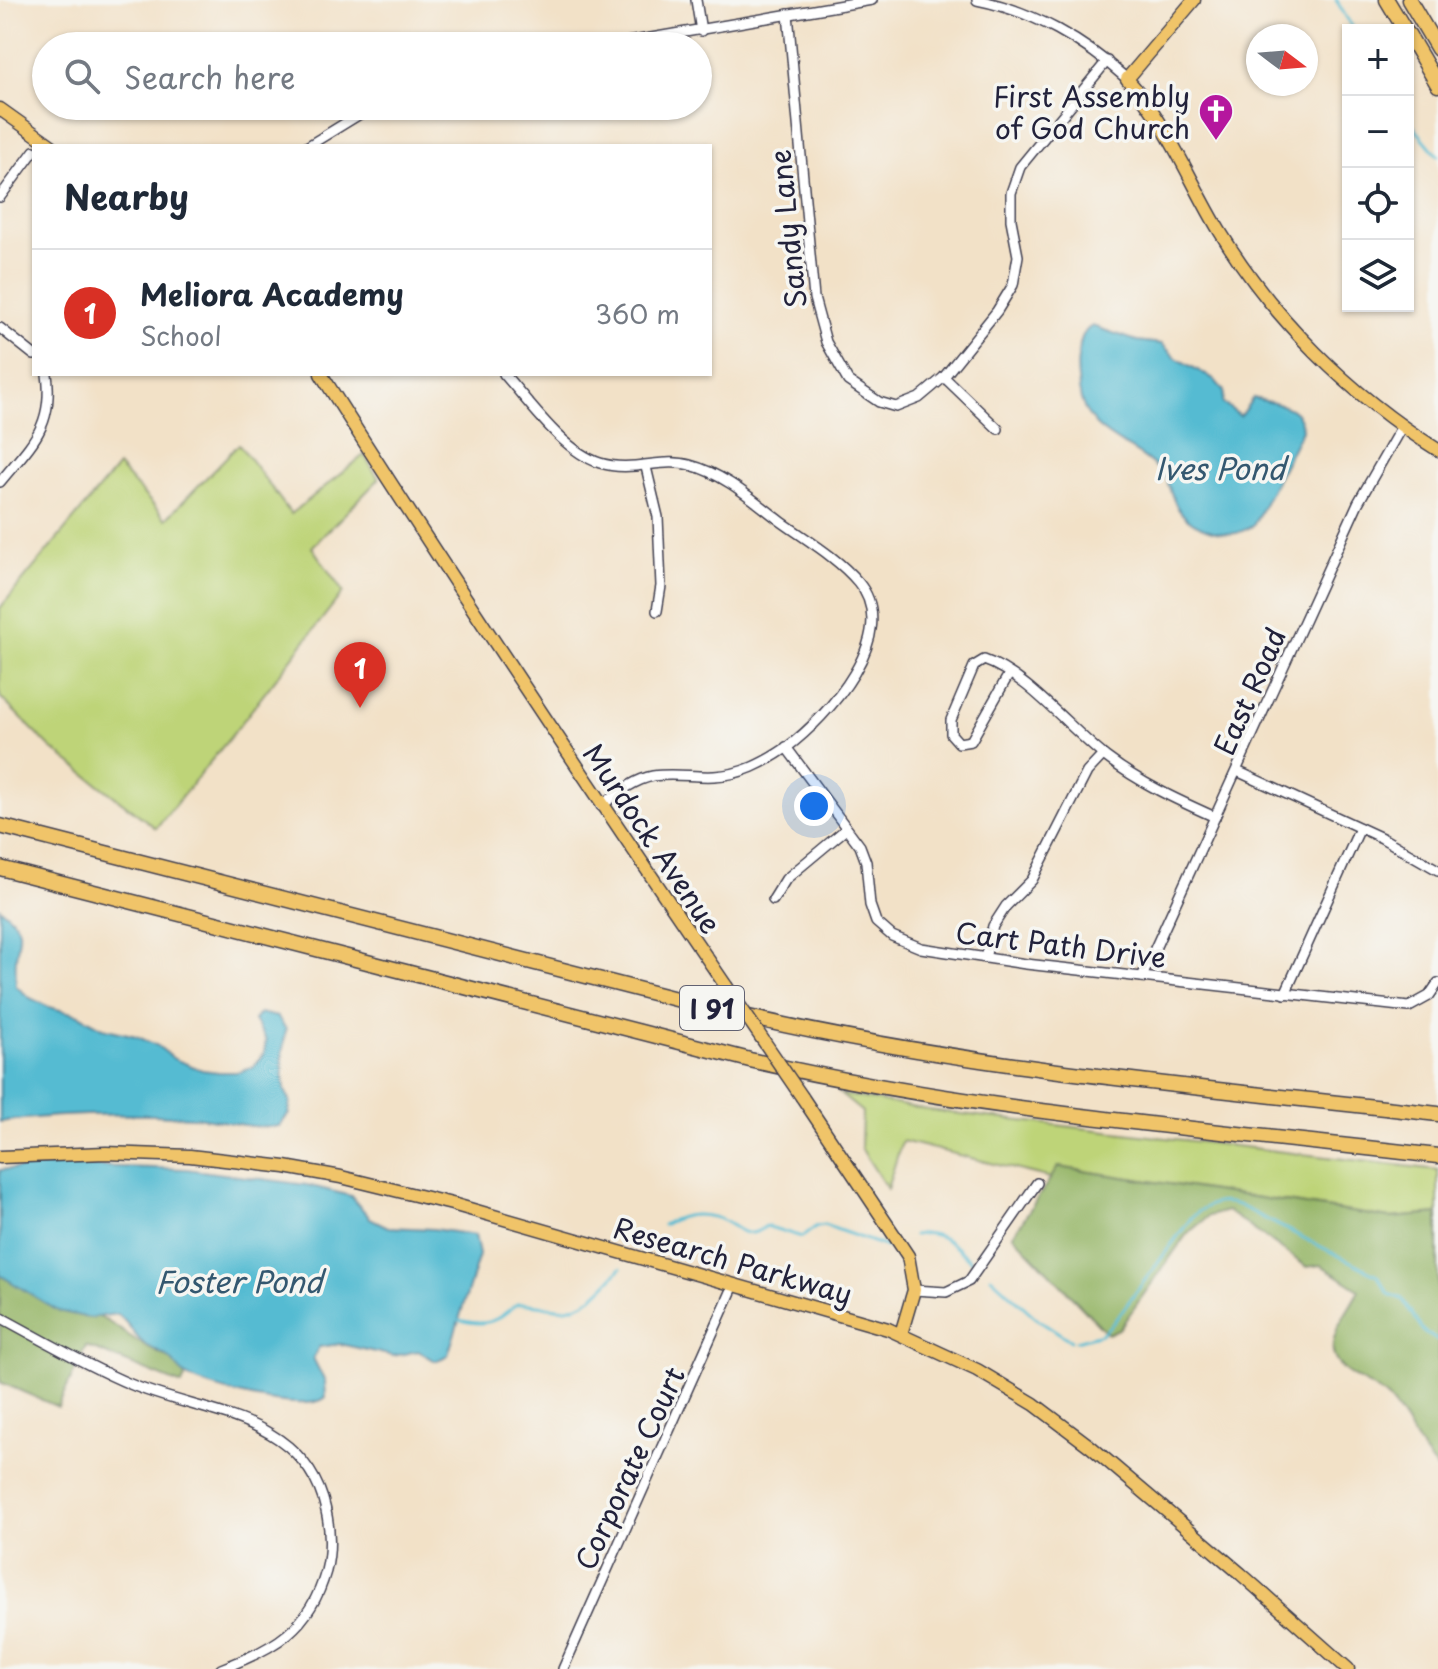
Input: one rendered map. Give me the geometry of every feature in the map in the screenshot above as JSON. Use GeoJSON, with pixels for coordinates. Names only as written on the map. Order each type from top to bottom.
{"type":"FeatureCollection","features":[{"type":"Feature","properties":{"kind":"highway"},"geometry":{"type":"LineString","coordinates":[[1387,0],[1402,24]]}},
{"type":"Feature","properties":{"kind":"highway"},"geometry":{"type":"LineString","coordinates":[[1409,0],[1438,49]]}},
{"type":"Feature","properties":{"kind":"highway"},"geometry":{"type":"LineString","coordinates":[[1414,44],[1438,85]]}},
{"type":"Feature","properties":{"kind":"highway","name":"I 91"},"geometry":{"type":"LineString","coordinates":[[0,826],[711,1008],[842,1038],[987,1062],[1438,1114]]}},
{"type":"Feature","properties":{"kind":"highway","name":"I 91"},"geometry":{"type":"LineString","coordinates":[[0,868],[750,1060],[862,1083],[992,1104],[1438,1156]]}},
{"type":"Feature","properties":{"kind":"main road"},"geometry":{"type":"LineString","coordinates":[[1194,0],[1127,79],[1158,121],[1219,231],[1262,292],[1325,361],[1402,426],[1438,450]]}},
{"type":"Feature","properties":{"kind":"main road"},"geometry":{"type":"LineString","coordinates":[[0,109],[44,144]]}},
{"type":"Feature","properties":{"kind":"main road","name":"Murdock Avenue"},"geometry":{"type":"LineString","coordinates":[[322,376],[601,806],[906,1251],[913,1271],[914,1290],[901,1334]]}},
{"type":"Feature","properties":{"kind":"main road","name":"Research Parkway"},"geometry":{"type":"LineString","coordinates":[[0,1157],[160,1154],[285,1167],[407,1192],[901,1334],[977,1370],[1034,1404],[1091,1447],[1348,1669]]}},
{"type":"Feature","properties":{"kind":"street"},"geometry":{"type":"LineString","coordinates":[[696,0],[701,31]]}},
{"type":"Feature","properties":{"kind":"street"},"geometry":{"type":"LineString","coordinates":[[695,32],[872,0]]}},
{"type":"Feature","properties":{"kind":"street"},"geometry":{"type":"LineString","coordinates":[[977,0],[1035,18],[1082,44],[1127,79]]}},
{"type":"Feature","properties":{"kind":"street","name":"Sandy Lane"},"geometry":{"type":"LineString","coordinates":[[788,14],[814,298],[826,342],[848,381],[879,402],[896,407],[919,398],[944,377],[997,311],[1013,285],[1018,256],[1011,220],[1011,193],[1020,167],[1107,61]]}},
{"type":"Feature","properties":{"kind":"street"},"geometry":{"type":"LineString","coordinates":[[311,144],[350,120]]}},
{"type":"Feature","properties":{"kind":"street"},"geometry":{"type":"LineString","coordinates":[[0,197],[32,154]]}},
{"type":"Feature","properties":{"kind":"street"},"geometry":{"type":"LineString","coordinates":[[0,328],[32,353]]}},
{"type":"Feature","properties":{"kind":"street"},"geometry":{"type":"LineString","coordinates":[[0,482],[41,431],[49,401],[47,376]]}},
{"type":"Feature","properties":{"kind":"street"},"geometry":{"type":"LineString","coordinates":[[506,376],[571,448],[600,463],[646,467],[689,464],[719,476],[835,561],[860,583],[869,603],[872,626],[854,676],[825,714],[786,747],[750,770],[715,776],[651,777],[628,786],[601,806]]}},
{"type":"Feature","properties":{"kind":"street"},"geometry":{"type":"LineString","coordinates":[[944,377],[998,429]]}},
{"type":"Feature","properties":{"kind":"street","name":"East Road"},"geometry":{"type":"LineString","coordinates":[[1142,977],[1358,503],[1402,426]]}},
{"type":"Feature","properties":{"kind":"street"},"geometry":{"type":"LineString","coordinates":[[646,467],[658,517],[661,586],[657,611]]}},
{"type":"Feature","properties":{"kind":"street"},"geometry":{"type":"LineString","coordinates":[[1009,674],[979,730],[971,741],[959,743],[951,734],[951,720],[974,666],[984,660],[996,664],[1009,674],[1069,722],[1103,755],[1154,790],[1215,817]]}},
{"type":"Feature","properties":{"kind":"street","name":"Cart Path Drive"},"geometry":{"type":"LineString","coordinates":[[786,747],[860,846],[866,862],[870,905],[876,922],[892,936],[921,948],[1409,1007],[1429,996],[1438,983]]}},
{"type":"Feature","properties":{"kind":"street"},"geometry":{"type":"LineString","coordinates":[[985,958],[993,926],[1006,906],[1032,880],[1087,772],[1103,755]]}},
{"type":"Feature","properties":{"kind":"street"},"geometry":{"type":"LineString","coordinates":[[1237,771],[1360,828],[1438,870]]}},
{"type":"Feature","properties":{"kind":"street"},"geometry":{"type":"LineString","coordinates":[[1285,994],[1360,828]]}},
{"type":"Feature","properties":{"kind":"street"},"geometry":{"type":"LineString","coordinates":[[773,900],[786,879],[846,829]]}},
{"type":"Feature","properties":{"kind":"street"},"geometry":{"type":"LineString","coordinates":[[914,1290],[946,1292],[969,1281],[1037,1183]]}},
{"type":"Feature","properties":{"kind":"street","name":"Corporate Court"},"geometry":{"type":"LineString","coordinates":[[563,1669],[734,1285]]}},
{"type":"Feature","properties":{"kind":"street"},"geometry":{"type":"LineString","coordinates":[[0,1317],[129,1384],[252,1423],[285,1442],[305,1462],[320,1490],[330,1539],[328,1562],[317,1599],[305,1617],[271,1648],[221,1669]]}},
{"type":"Feature","properties":{"kind":"green space"},"geometry":{"type":"Polygon","coordinates":[[[239,444],[291,514],[364,455],[379,479],[312,547],[343,592],[156,828],[51,748],[0,697],[0,608],[118,466],[166,519],[239,444]]]}},
{"type":"Feature","properties":{"kind":"green space"},"geometry":{"type":"Polygon","coordinates":[[[840,1094],[928,1110],[1438,1170],[1438,1214],[1390,1218],[1059,1167],[1051,1178],[902,1141],[887,1189],[861,1148],[862,1112],[840,1094]]]}},
{"type":"Feature","properties":{"kind":"green space"},"geometry":{"type":"Polygon","coordinates":[[[1058,1167],[1390,1218],[1438,1214],[1438,1470],[1388,1399],[1348,1373],[1336,1360],[1333,1352],[1335,1336],[1359,1290],[1321,1265],[1307,1267],[1227,1211],[1209,1216],[1187,1234],[1119,1329],[1108,1334],[1013,1235],[1058,1167]]]}},
{"type":"Feature","properties":{"kind":"green space"},"geometry":{"type":"Polygon","coordinates":[[[0,1264],[189,1368],[182,1385],[86,1346],[58,1407],[0,1382],[0,1264]]]}},
{"type":"Feature","properties":{"kind":"water","name":"Ives Pond"},"geometry":{"type":"Polygon","coordinates":[[[1092,326],[1137,341],[1162,344],[1176,358],[1214,379],[1224,391],[1223,403],[1240,416],[1253,398],[1285,406],[1297,415],[1302,430],[1253,526],[1228,533],[1211,531],[1187,519],[1177,507],[1162,473],[1090,418],[1079,389],[1077,366],[1081,340],[1092,326]]]}},
{"type":"Feature","properties":{"kind":"water"},"geometry":{"type":"Polygon","coordinates":[[[0,908],[19,930],[16,986],[30,998],[49,1007],[79,1015],[103,1028],[136,1036],[158,1046],[174,1059],[202,1070],[219,1072],[239,1072],[253,1067],[264,1054],[266,1040],[254,1020],[260,1013],[277,1017],[286,1029],[282,1055],[284,1088],[290,1101],[289,1114],[279,1126],[268,1127],[193,1117],[144,1115],[72,1115],[0,1122],[0,908]]]}},
{"type":"Feature","properties":{"kind":"water","name":"Foster Pond"},"geometry":{"type":"Polygon","coordinates":[[[56,1165],[186,1169],[307,1185],[351,1196],[370,1218],[388,1227],[475,1235],[479,1255],[448,1355],[436,1361],[418,1351],[393,1356],[340,1344],[319,1347],[313,1358],[325,1382],[326,1397],[316,1402],[279,1402],[256,1398],[196,1381],[168,1357],[138,1338],[117,1314],[89,1318],[58,1311],[0,1275],[0,1170],[56,1165]]]}},
{"type":"Feature","properties":{"kind":"waterway"},"geometry":{"type":"LineString","coordinates":[[1336,0],[1350,24]]}},
{"type":"Feature","properties":{"kind":"waterway"},"geometry":{"type":"LineString","coordinates":[[1414,127],[1438,156]]}},
{"type":"Feature","properties":{"kind":"waterway"},"geometry":{"type":"LineString","coordinates":[[1076,1341],[1101,1334],[1113,1323],[1192,1217],[1208,1206],[1219,1203],[1238,1205],[1377,1275],[1389,1294],[1402,1299],[1423,1331],[1438,1341]]}},
{"type":"Feature","properties":{"kind":"waterway"},"geometry":{"type":"LineString","coordinates":[[663,1225],[681,1217],[700,1215],[721,1219],[745,1233],[766,1226],[802,1237],[817,1226],[824,1225],[887,1247]]}},
{"type":"Feature","properties":{"kind":"waterway"},"geometry":{"type":"LineString","coordinates":[[914,1235],[939,1236],[971,1261]]}},
{"type":"Feature","properties":{"kind":"waterway"},"geometry":{"type":"LineString","coordinates":[[459,1320],[484,1323],[517,1304],[556,1308],[576,1306],[593,1296],[621,1268]]}},
{"type":"Feature","properties":{"kind":"waterway"},"geometry":{"type":"LineString","coordinates":[[991,1277],[1035,1317],[1071,1341]]}},
{"type":"Feature","properties":{"kind":"place","name":"First Assembly of God Church"},"geometry":{"type":"Point","coordinates":[1216,142]}},
{"type":"Feature","properties":{"kind":"place","name":"Meliora Academy"},"geometry":{"type":"Point","coordinates":[360,708]}}]}
